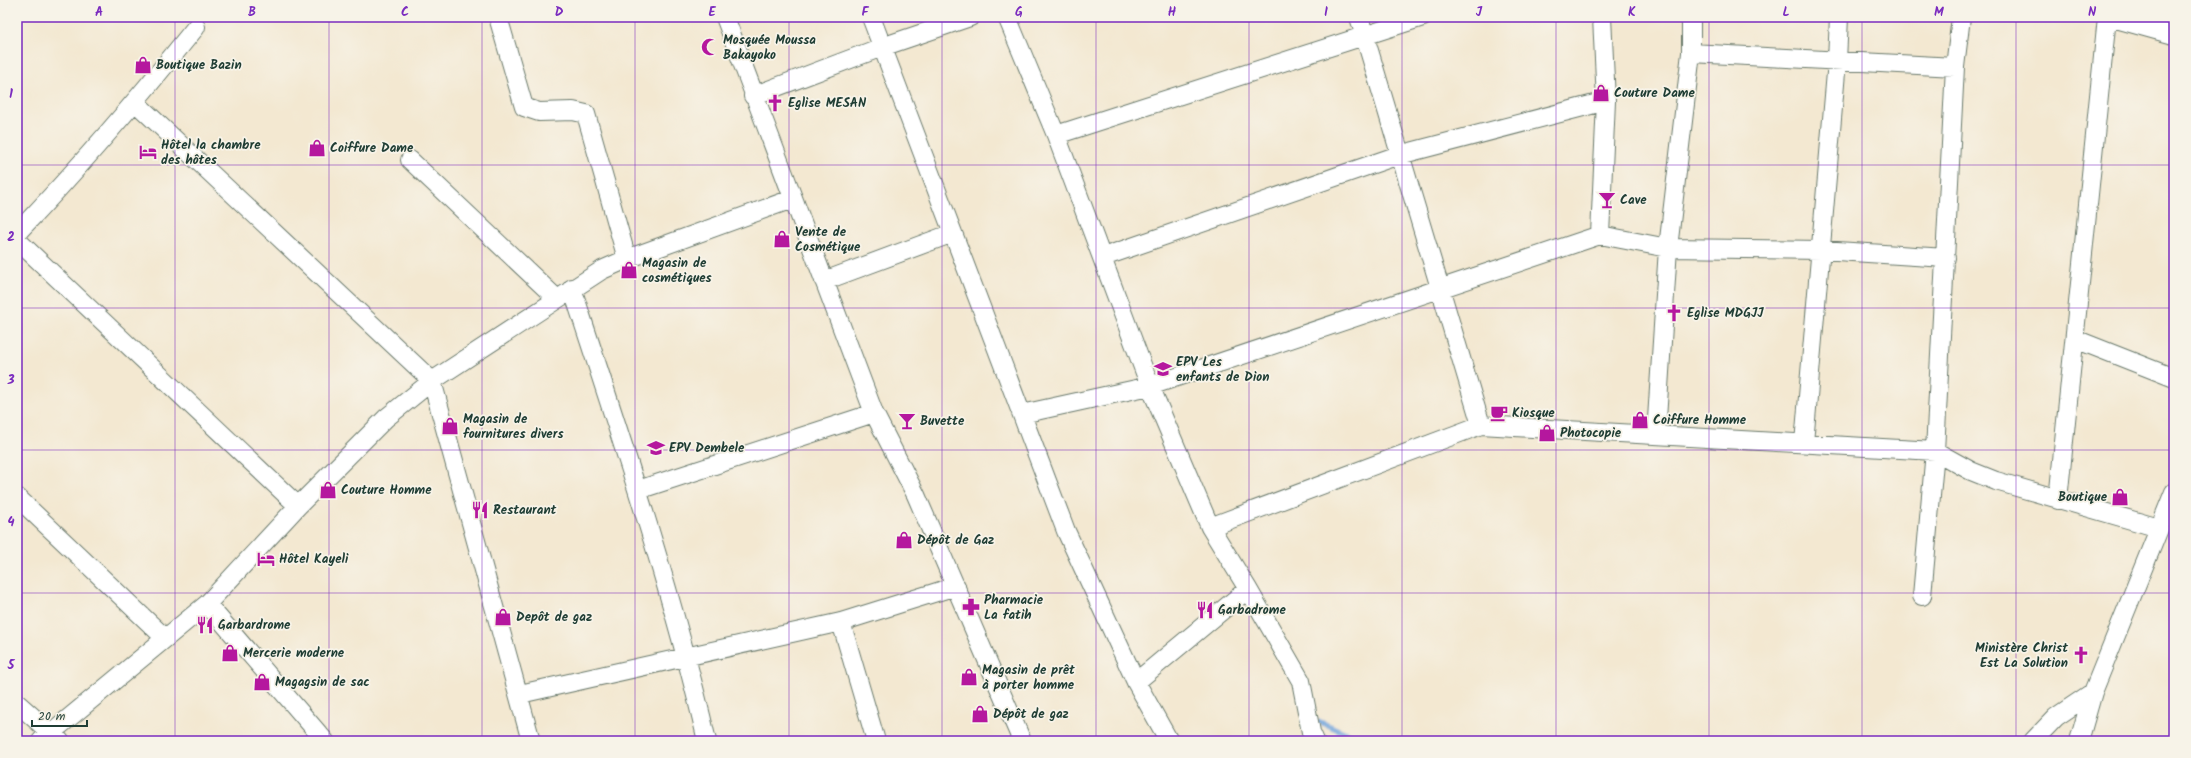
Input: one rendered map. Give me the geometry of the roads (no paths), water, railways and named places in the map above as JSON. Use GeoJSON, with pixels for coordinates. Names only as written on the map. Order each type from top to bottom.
{"type":"FeatureCollection","features":[{"type":"Feature","properties":{"kind":"street"},"geometry":{"type":"LineString","coordinates":[[498,17],[524,107],[539,112],[573,111],[586,114],[627,259]]}},
{"type":"Feature","properties":{"kind":"street"},"geometry":{"type":"LineString","coordinates":[[725,17],[753,96],[874,413],[916,495],[1022,741]]}},
{"type":"Feature","properties":{"kind":"street"},"geometry":{"type":"LineString","coordinates":[[871,17],[1066,531],[1136,682],[1169,741]]}},
{"type":"Feature","properties":{"kind":"street"},"geometry":{"type":"LineString","coordinates":[[753,96],[882,47],[970,17]]}},
{"type":"Feature","properties":{"kind":"street"},"geometry":{"type":"LineString","coordinates":[[1007,17],[1056,136],[1103,257],[1150,386],[1210,527],[1248,589],[1301,682],[1309,738]]}},
{"type":"Feature","properties":{"kind":"street"},"geometry":{"type":"LineString","coordinates":[[1359,17],[1399,155],[1481,425]]}},
{"type":"Feature","properties":{"kind":"street"},"geometry":{"type":"LineString","coordinates":[[1056,136],[1423,17]]}},
{"type":"Feature","properties":{"kind":"street"},"geometry":{"type":"LineString","coordinates":[[1600,235],[1606,102],[1602,17]]}},
{"type":"Feature","properties":{"kind":"street"},"geometry":{"type":"LineString","coordinates":[[1656,435],[1668,248],[1691,53],[1691,17]]}},
{"type":"Feature","properties":{"kind":"street"},"geometry":{"type":"LineString","coordinates":[[1804,443],[1837,61],[1839,17]]}},
{"type":"Feature","properties":{"kind":"street"},"geometry":{"type":"LineString","coordinates":[[1922,596],[1935,451],[1955,67],[1961,17]]}},
{"type":"Feature","properties":{"kind":"street"},"geometry":{"type":"LineString","coordinates":[[2058,500],[2108,17],[2174,35]]}},
{"type":"Feature","properties":{"kind":"street"},"geometry":{"type":"LineString","coordinates":[[17,233],[64,183],[135,102],[196,27]]}},
{"type":"Feature","properties":{"kind":"street"},"geometry":{"type":"LineString","coordinates":[[1691,53],[1955,67]]}},
{"type":"Feature","properties":{"kind":"street"},"geometry":{"type":"LineString","coordinates":[[135,102],[432,381],[520,694],[531,741]]}},
{"type":"Feature","properties":{"kind":"street"},"geometry":{"type":"LineString","coordinates":[[1103,257],[1399,155],[1606,102]]}},
{"type":"Feature","properties":{"kind":"street"},"geometry":{"type":"LineString","coordinates":[[410,160],[556,298]]}},
{"type":"Feature","properties":{"kind":"street"},"geometry":{"type":"LineString","coordinates":[[17,703],[51,739],[206,604],[298,506],[386,418],[432,381],[556,298],[602,270],[627,259],[792,199]]}},
{"type":"Feature","properties":{"kind":"street"},"geometry":{"type":"LineString","coordinates":[[824,281],[953,233]]}},
{"type":"Feature","properties":{"kind":"street"},"geometry":{"type":"LineString","coordinates":[[1022,414],[1150,386],[1440,290],[1600,235],[1668,248],[1820,250],[1946,258]]}},
{"type":"Feature","properties":{"kind":"street"},"geometry":{"type":"LineString","coordinates":[[17,240],[298,506]]}},
{"type":"Feature","properties":{"kind":"street"},"geometry":{"type":"LineString","coordinates":[[572,288],[638,490],[687,655],[707,741]]}},
{"type":"Feature","properties":{"kind":"street"},"geometry":{"type":"LineString","coordinates":[[2075,339],[2174,378]]}},
{"type":"Feature","properties":{"kind":"street"},"geometry":{"type":"LineString","coordinates":[[638,490],[874,413]]}},
{"type":"Feature","properties":{"kind":"street"},"geometry":{"type":"LineString","coordinates":[[1210,527],[1481,425],[1935,451],[1971,471],[1996,481],[2159,528]]}},
{"type":"Feature","properties":{"kind":"street"},"geometry":{"type":"LineString","coordinates":[[2079,741],[2093,692],[2174,492]]}},
{"type":"Feature","properties":{"kind":"street"},"geometry":{"type":"LineString","coordinates":[[17,497],[166,638]]}},
{"type":"Feature","properties":{"kind":"street"},"geometry":{"type":"LineString","coordinates":[[520,694],[687,655],[841,622],[956,586]]}},
{"type":"Feature","properties":{"kind":"street"},"geometry":{"type":"LineString","coordinates":[[1136,682],[1248,589]]}},
{"type":"Feature","properties":{"kind":"street"},"geometry":{"type":"LineString","coordinates":[[206,604],[325,741]]}},
{"type":"Feature","properties":{"kind":"street"},"geometry":{"type":"LineString","coordinates":[[841,622],[876,741]]}},
{"type":"Feature","properties":{"kind":"street"},"geometry":{"type":"LineString","coordinates":[[2033,741],[2056,717],[2093,692]]}},
{"type":"Feature","properties":{"kind":"waterway"},"geometry":{"type":"LineString","coordinates":[[1320,722],[1365,741]]}},
{"type":"Feature","properties":{"kind":"place","name":"Mosquée Moussa Bakayoko"},"geometry":{"type":"Point","coordinates":[710,47]}},
{"type":"Feature","properties":{"kind":"place","name":"Boutique Bazin"},"geometry":{"type":"Point","coordinates":[143,65]}},
{"type":"Feature","properties":{"kind":"place","name":"Couture Dame"},"geometry":{"type":"Point","coordinates":[1601,93]}},
{"type":"Feature","properties":{"kind":"place","name":"Eglise MESAN"},"geometry":{"type":"Point","coordinates":[775,103]}},
{"type":"Feature","properties":{"kind":"place","name":"Coiffure Dame"},"geometry":{"type":"Point","coordinates":[317,148]}},
{"type":"Feature","properties":{"kind":"place","name":"Hôtel la chambre des hôtes"},"geometry":{"type":"Point","coordinates":[148,152]}},
{"type":"Feature","properties":{"kind":"place","name":"Cave"},"geometry":{"type":"Point","coordinates":[1607,200]}},
{"type":"Feature","properties":{"kind":"place","name":"Vente de Cosmétique"},"geometry":{"type":"Point","coordinates":[782,239]}},
{"type":"Feature","properties":{"kind":"place","name":"Magasin de cosmétiques"},"geometry":{"type":"Point","coordinates":[629,270]}},
{"type":"Feature","properties":{"kind":"place","name":"Eglise MDGJJ"},"geometry":{"type":"Point","coordinates":[1674,313]}},
{"type":"Feature","properties":{"kind":"place","name":"EPV Les enfants de Dion"},"geometry":{"type":"Point","coordinates":[1163,369]}},
{"type":"Feature","properties":{"kind":"place","name":"Kiosque"},"geometry":{"type":"Point","coordinates":[1499,413]}},
{"type":"Feature","properties":{"kind":"place","name":"Coiffure Homme"},"geometry":{"type":"Point","coordinates":[1640,420]}},
{"type":"Feature","properties":{"kind":"place","name":"Buvette"},"geometry":{"type":"Point","coordinates":[907,421]}},
{"type":"Feature","properties":{"kind":"place","name":"Magasin de fournitures divers"},"geometry":{"type":"Point","coordinates":[450,426]}},
{"type":"Feature","properties":{"kind":"place","name":"Photocopie"},"geometry":{"type":"Point","coordinates":[1547,433]}},
{"type":"Feature","properties":{"kind":"place","name":"EPV Dembele"},"geometry":{"type":"Point","coordinates":[656,448]}},
{"type":"Feature","properties":{"kind":"place","name":"Couture Homme"},"geometry":{"type":"Point","coordinates":[328,490]}},
{"type":"Feature","properties":{"kind":"place","name":"Boutique"},"geometry":{"type":"Point","coordinates":[2120,497]}},
{"type":"Feature","properties":{"kind":"place","name":"Restaurant"},"geometry":{"type":"Point","coordinates":[480,510]}},
{"type":"Feature","properties":{"kind":"place","name":"Dépôt de Gaz"},"geometry":{"type":"Point","coordinates":[904,540]}},
{"type":"Feature","properties":{"kind":"place","name":"Hôtel Kayeli"},"geometry":{"type":"Point","coordinates":[266,559]}},
{"type":"Feature","properties":{"kind":"place","name":"Pharmacie La fatih"},"geometry":{"type":"Point","coordinates":[971,607]}},
{"type":"Feature","properties":{"kind":"place","name":"Garbadrome"},"geometry":{"type":"Point","coordinates":[1205,610]}},
{"type":"Feature","properties":{"kind":"place","name":"Depôt de gaz"},"geometry":{"type":"Point","coordinates":[503,617]}},
{"type":"Feature","properties":{"kind":"place","name":"Garbardrome"},"geometry":{"type":"Point","coordinates":[205,625]}},
{"type":"Feature","properties":{"kind":"place","name":"Mercerie moderne"},"geometry":{"type":"Point","coordinates":[230,653]}},
{"type":"Feature","properties":{"kind":"place","name":"Ministère Christ Est La Solution"},"geometry":{"type":"Point","coordinates":[2081,655]}},
{"type":"Feature","properties":{"kind":"place","name":"Magasin de prêt à porter homme"},"geometry":{"type":"Point","coordinates":[969,677]}},
{"type":"Feature","properties":{"kind":"place","name":"Magagsin de sac"},"geometry":{"type":"Point","coordinates":[262,682]}},
{"type":"Feature","properties":{"kind":"place","name":"Dépôt de gaz"},"geometry":{"type":"Point","coordinates":[980,714]}}]}
